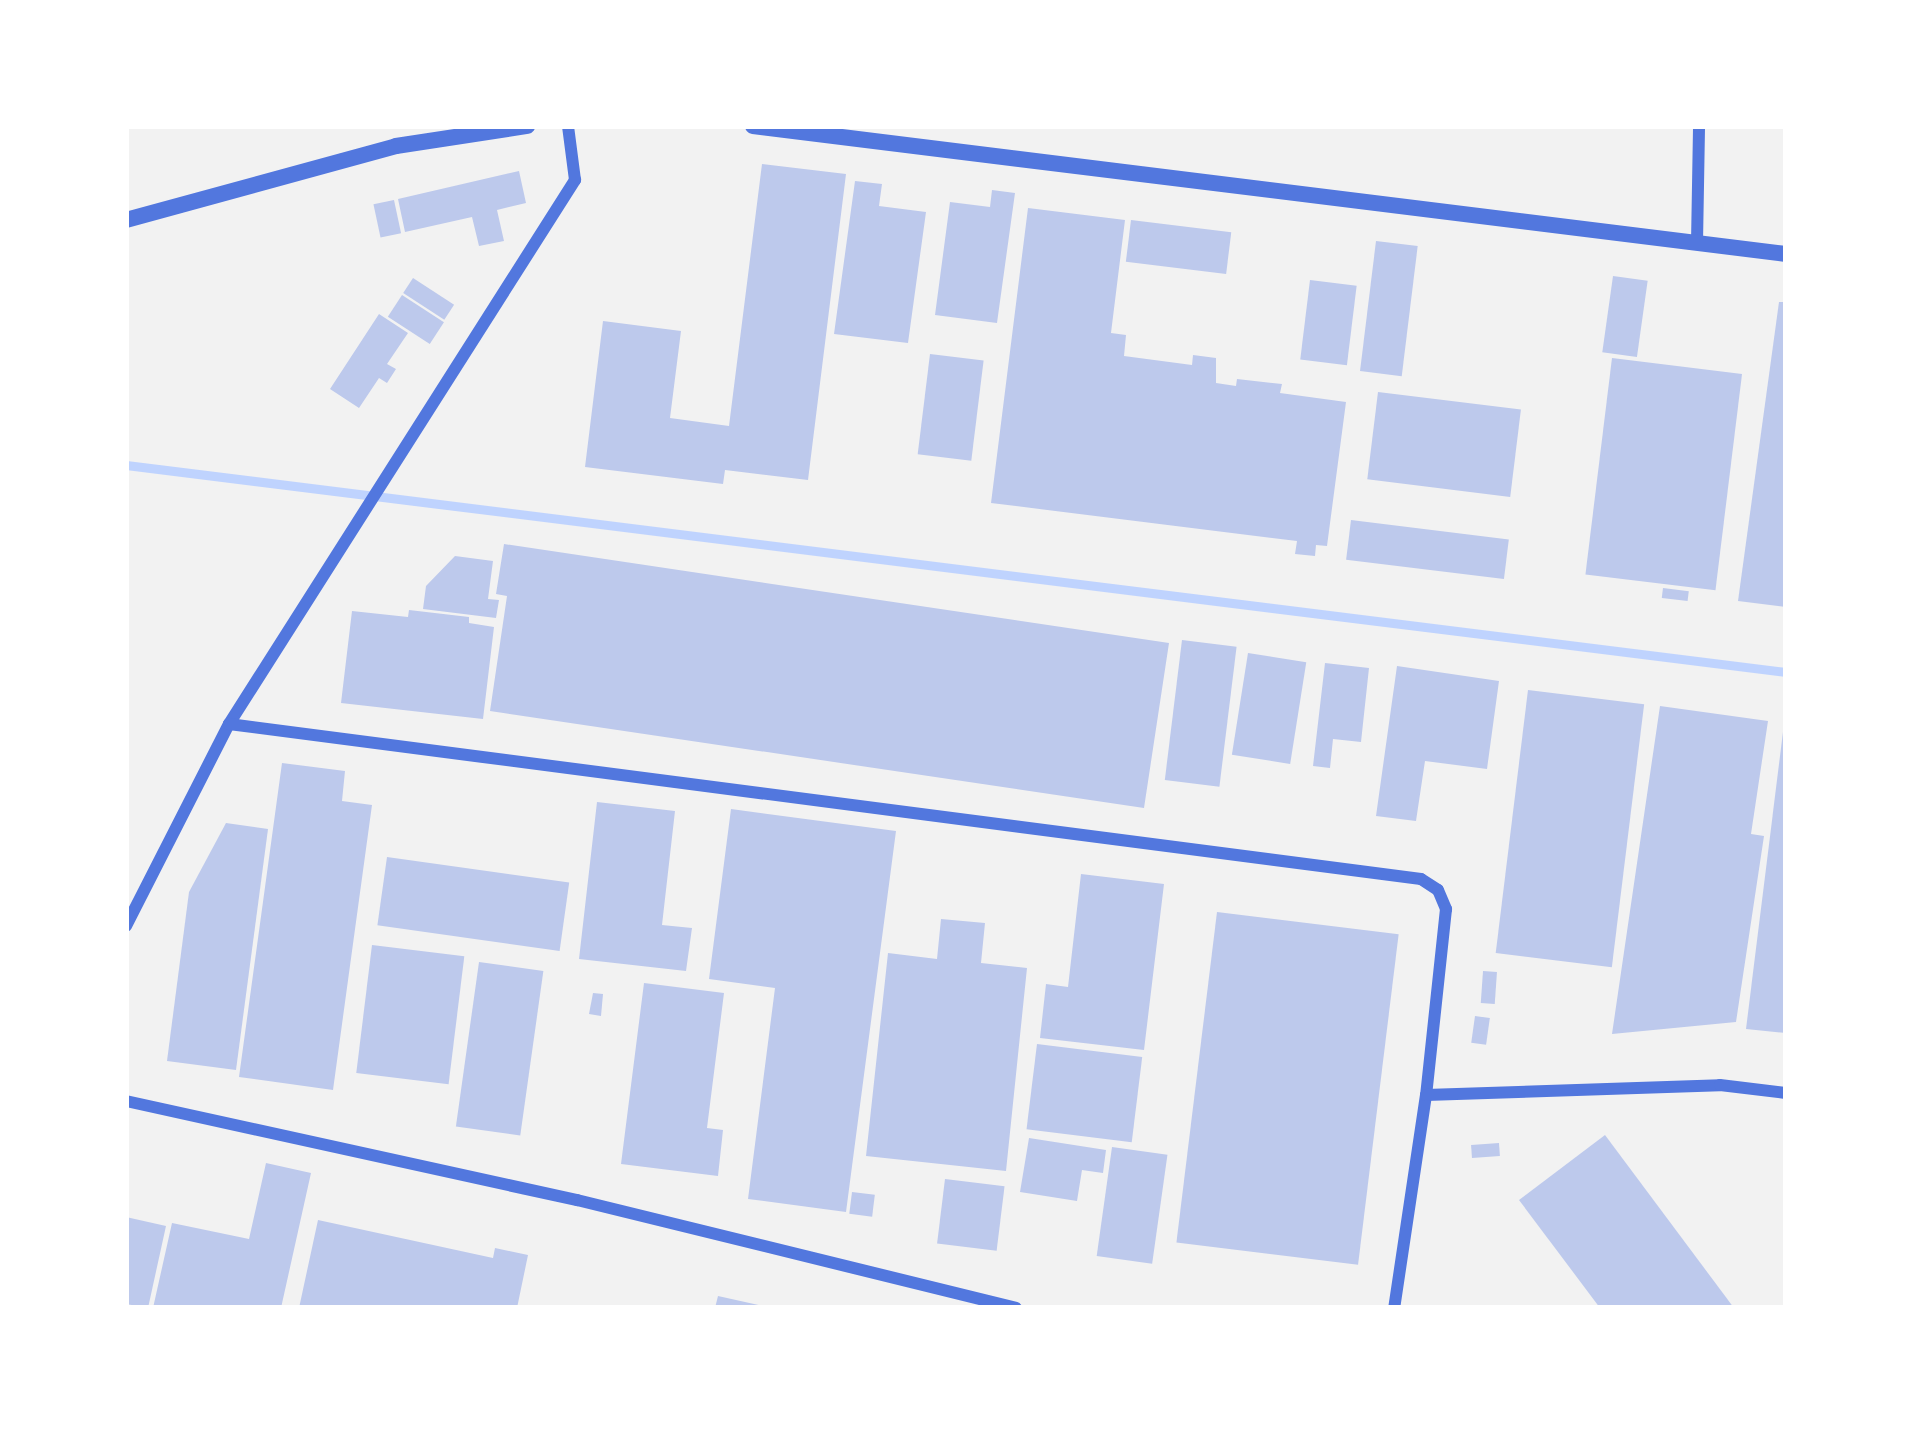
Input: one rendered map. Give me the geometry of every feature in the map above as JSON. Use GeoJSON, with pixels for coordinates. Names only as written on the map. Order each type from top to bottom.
{"type":"FeatureCollection","features":[{"type":"Feature","properties":{"kind":"street"},"geometry":{"type":"LineString","coordinates":[[126,220],[396,146],[527,126]]}},
{"type":"Feature","properties":{"kind":"street"},"geometry":{"type":"LineString","coordinates":[[126,926],[229,724],[575,180],[568,126]]}},
{"type":"Feature","properties":{"kind":"street"},"geometry":{"type":"LineString","coordinates":[[753,126],[1786,254]]}},
{"type":"Feature","properties":{"kind":"street"},"geometry":{"type":"LineString","coordinates":[[1697,243],[1699,126]]}},
{"type":"Feature","properties":{"kind":"street"},"geometry":{"type":"LineString","coordinates":[[229,724],[486,762],[791,795],[1421,879],[1438,890],[1445,909],[1426,1095],[1394,1308]]}},
{"type":"Feature","properties":{"kind":"street"},"geometry":{"type":"LineString","coordinates":[[1426,1095],[1720,1084],[1786,1093]]}},
{"type":"Feature","properties":{"kind":"street"},"geometry":{"type":"LineString","coordinates":[[126,1101],[577,1200],[1016,1308]]}},
{"type":"Feature","properties":{"kind":"building"},"geometry":{"type":"Polygon","coordinates":[[[762,164],[846,174],[808,480],[725,470],[723,484],[585,467],[603,321],[681,331],[670,418],[729,426],[762,164]]]}},
{"type":"Feature","properties":{"kind":"building"},"geometry":{"type":"Polygon","coordinates":[[[519,171],[526,203],[497,210],[504,241],[479,246],[472,217],[405,232],[398,199],[519,171]]]}},
{"type":"Feature","properties":{"kind":"building"},"geometry":{"type":"Polygon","coordinates":[[[855,181],[882,184],[879,206],[926,212],[908,343],[834,334],[855,181]]]}},
{"type":"Feature","properties":{"kind":"building"},"geometry":{"type":"Polygon","coordinates":[[[992,190],[1015,193],[997,323],[935,315],[950,202],[990,207],[992,190]]]}},
{"type":"Feature","properties":{"kind":"building"},"geometry":{"type":"Polygon","coordinates":[[[394,200],[401,233],[381,238],[373,204],[394,200]]]}},
{"type":"Feature","properties":{"kind":"building"},"geometry":{"type":"Polygon","coordinates":[[[1028,208],[1125,220],[1111,333],[1126,335],[1124,356],[1192,365],[1193,355],[1216,358],[1216,383],[1236,386],[1237,379],[1282,384],[1280,393],[1346,402],[1327,546],[1316,545],[1315,556],[1295,554],[1297,541],[991,503],[1028,208]]]}},
{"type":"Feature","properties":{"kind":"building"},"geometry":{"type":"Polygon","coordinates":[[[1131,220],[1231,232],[1226,274],[1126,262],[1131,220]]]}},
{"type":"Feature","properties":{"kind":"building"},"geometry":{"type":"Polygon","coordinates":[[[1376,241],[1418,246],[1402,376],[1360,371],[1376,241]]]}},
{"type":"Feature","properties":{"kind":"building"},"geometry":{"type":"Polygon","coordinates":[[[1613,276],[1648,281],[1637,357],[1602,352],[1613,276]]]}},
{"type":"Feature","properties":{"kind":"building"},"geometry":{"type":"Polygon","coordinates":[[[413,278],[454,305],[444,320],[403,293],[413,278]]]}},
{"type":"Feature","properties":{"kind":"building"},"geometry":{"type":"Polygon","coordinates":[[[1310,280],[1357,286],[1347,365],[1300,359],[1310,280]]]}},
{"type":"Feature","properties":{"kind":"building"},"geometry":{"type":"Polygon","coordinates":[[[402,295],[444,322],[430,344],[388,317],[402,295]]]}},
{"type":"Feature","properties":{"kind":"building"},"geometry":{"type":"Polygon","coordinates":[[[1779,302],[1786,302],[1786,607],[1738,601],[1779,302]]]}},
{"type":"Feature","properties":{"kind":"building"},"geometry":{"type":"Polygon","coordinates":[[[379,314],[408,333],[387,364],[396,369],[387,383],[379,378],[359,408],[330,389],[379,314]]]}},
{"type":"Feature","properties":{"kind":"building"},"geometry":{"type":"Polygon","coordinates":[[[930,354],[984,361],[971,461],[918,454],[930,354]]]}},
{"type":"Feature","properties":{"kind":"building"},"geometry":{"type":"Polygon","coordinates":[[[1612,358],[1742,374],[1715,590],[1585,574],[1612,358]]]}},
{"type":"Feature","properties":{"kind":"building"},"geometry":{"type":"Polygon","coordinates":[[[1378,392],[1521,410],[1510,497],[1367,479],[1378,392]]]}},
{"type":"Feature","properties":{"kind":"building"},"geometry":{"type":"Polygon","coordinates":[[[1351,520],[1509,539],[1504,579],[1346,560],[1351,520]]]}},
{"type":"Feature","properties":{"kind":"building"},"geometry":{"type":"Polygon","coordinates":[[[504,544],[1169,643],[1144,808],[490,711],[507,596],[496,594],[504,544]]]}},
{"type":"Feature","properties":{"kind":"building"},"geometry":{"type":"Polygon","coordinates":[[[455,556],[493,561],[488,599],[499,600],[496,618],[423,609],[426,586],[455,556]]]}},
{"type":"Feature","properties":{"kind":"building"},"geometry":{"type":"Polygon","coordinates":[[[1663,588],[1689,591],[1688,601],[1662,598],[1663,588]]]}},
{"type":"Feature","properties":{"kind":"building"},"geometry":{"type":"Polygon","coordinates":[[[409,610],[469,617],[469,623],[494,627],[483,719],[341,703],[352,611],[408,617],[409,610]]]}},
{"type":"Feature","properties":{"kind":"building"},"geometry":{"type":"Polygon","coordinates":[[[1182,640],[1237,647],[1219,787],[1165,780],[1182,640]]]}},
{"type":"Feature","properties":{"kind":"building"},"geometry":{"type":"Polygon","coordinates":[[[1248,653],[1306,662],[1290,764],[1232,755],[1248,653]]]}},
{"type":"Feature","properties":{"kind":"building"},"geometry":{"type":"Polygon","coordinates":[[[1325,663],[1369,668],[1361,742],[1333,739],[1330,768],[1313,766],[1325,663]]]}},
{"type":"Feature","properties":{"kind":"building"},"geometry":{"type":"Polygon","coordinates":[[[1397,666],[1499,681],[1487,769],[1425,761],[1416,821],[1376,816],[1397,666]]]}},
{"type":"Feature","properties":{"kind":"building"},"geometry":{"type":"Polygon","coordinates":[[[1528,690],[1644,704],[1612,967],[1496,953],[1528,690]]]}},
{"type":"Feature","properties":{"kind":"building"},"geometry":{"type":"Polygon","coordinates":[[[1660,706],[1768,721],[1751,834],[1764,836],[1736,1022],[1612,1034],[1660,706]]]}},
{"type":"Feature","properties":{"kind":"building"},"geometry":{"type":"Polygon","coordinates":[[[1786,732],[1786,1033],[1746,1029],[1786,732]]]}},
{"type":"Feature","properties":{"kind":"building"},"geometry":{"type":"Polygon","coordinates":[[[282,763],[345,771],[342,801],[372,805],[333,1090],[239,1077],[282,763]]]}},
{"type":"Feature","properties":{"kind":"building"},"geometry":{"type":"Polygon","coordinates":[[[597,802],[675,811],[662,925],[692,928],[686,971],[579,959],[597,802]]]}},
{"type":"Feature","properties":{"kind":"building"},"geometry":{"type":"Polygon","coordinates":[[[731,809],[896,831],[846,1212],[748,1199],[775,988],[709,979],[731,809]]]}},
{"type":"Feature","properties":{"kind":"building"},"geometry":{"type":"Polygon","coordinates":[[[226,823],[268,829],[236,1070],[167,1061],[189,892],[226,823]]]}},
{"type":"Feature","properties":{"kind":"building"},"geometry":{"type":"Polygon","coordinates":[[[387,857],[569,883],[560,951],[377,925],[387,857]]]}},
{"type":"Feature","properties":{"kind":"building"},"geometry":{"type":"Polygon","coordinates":[[[1081,874],[1164,884],[1144,1050],[1040,1038],[1046,984],[1068,987],[1081,874]]]}},
{"type":"Feature","properties":{"kind":"building"},"geometry":{"type":"Polygon","coordinates":[[[1217,912],[1399,934],[1358,1265],[1176,1243],[1217,912]]]}},
{"type":"Feature","properties":{"kind":"building"},"geometry":{"type":"Polygon","coordinates":[[[941,919],[985,923],[981,963],[1027,968],[1006,1171],[866,1156],[888,953],[937,959],[941,919]]]}},
{"type":"Feature","properties":{"kind":"building"},"geometry":{"type":"Polygon","coordinates":[[[372,945],[464,956],[449,1084],[356,1073],[372,945]]]}},
{"type":"Feature","properties":{"kind":"building"},"geometry":{"type":"Polygon","coordinates":[[[479,962],[543,971],[520,1135],[456,1126],[479,962]]]}},
{"type":"Feature","properties":{"kind":"building"},"geometry":{"type":"Polygon","coordinates":[[[1483,971],[1497,972],[1495,1004],[1481,1003],[1483,971]]]}},
{"type":"Feature","properties":{"kind":"building"},"geometry":{"type":"Polygon","coordinates":[[[644,983],[724,993],[707,1128],[723,1130],[718,1176],[621,1164],[644,983]]]}},
{"type":"Feature","properties":{"kind":"building"},"geometry":{"type":"Polygon","coordinates":[[[593,993],[603,994],[601,1016],[589,1014],[593,993]]]}},
{"type":"Feature","properties":{"kind":"building"},"geometry":{"type":"Polygon","coordinates":[[[1475,1016],[1490,1018],[1486,1045],[1471,1043],[1475,1016]]]}},
{"type":"Feature","properties":{"kind":"building"},"geometry":{"type":"Polygon","coordinates":[[[1037,1044],[1142,1057],[1132,1142],[1027,1129],[1037,1044]]]}},
{"type":"Feature","properties":{"kind":"building"},"geometry":{"type":"Polygon","coordinates":[[[1605,1135],[1734,1308],[1600,1308],[1519,1200],[1605,1135]]]}},
{"type":"Feature","properties":{"kind":"building"},"geometry":{"type":"Polygon","coordinates":[[[1029,1138],[1106,1150],[1103,1173],[1082,1170],[1077,1201],[1020,1192],[1029,1138]]]}},
{"type":"Feature","properties":{"kind":"building"},"geometry":{"type":"Polygon","coordinates":[[[1499,1143],[1500,1156],[1472,1158],[1471,1145],[1499,1143]]]}},
{"type":"Feature","properties":{"kind":"building"},"geometry":{"type":"Polygon","coordinates":[[[1112,1147],[1167,1155],[1152,1264],[1097,1256],[1112,1147]]]}},
{"type":"Feature","properties":{"kind":"building"},"geometry":{"type":"Polygon","coordinates":[[[266,1163],[311,1173],[281,1308],[153,1308],[172,1223],[249,1239],[266,1163]]]}},
{"type":"Feature","properties":{"kind":"building"},"geometry":{"type":"Polygon","coordinates":[[[945,1179],[1005,1186],[997,1251],[937,1244],[945,1179]]]}},
{"type":"Feature","properties":{"kind":"building"},"geometry":{"type":"Polygon","coordinates":[[[852,1192],[875,1195],[872,1217],[849,1214],[852,1192]]]}},
{"type":"Feature","properties":{"kind":"building"},"geometry":{"type":"Polygon","coordinates":[[[126,1217],[166,1226],[148,1308],[126,1304],[126,1217]]]}},
{"type":"Feature","properties":{"kind":"building"},"geometry":{"type":"Polygon","coordinates":[[[318,1220],[493,1258],[495,1248],[528,1255],[517,1308],[299,1308],[318,1220]]]}},
{"type":"Feature","properties":{"kind":"building"},"geometry":{"type":"Polygon","coordinates":[[[718,1296],[763,1306],[763,1308],[715,1308],[718,1296]]]}},
{"type":"Feature","properties":{"kind":"waterway"},"geometry":{"type":"LineString","coordinates":[[126,465],[1786,672]]}}]}
